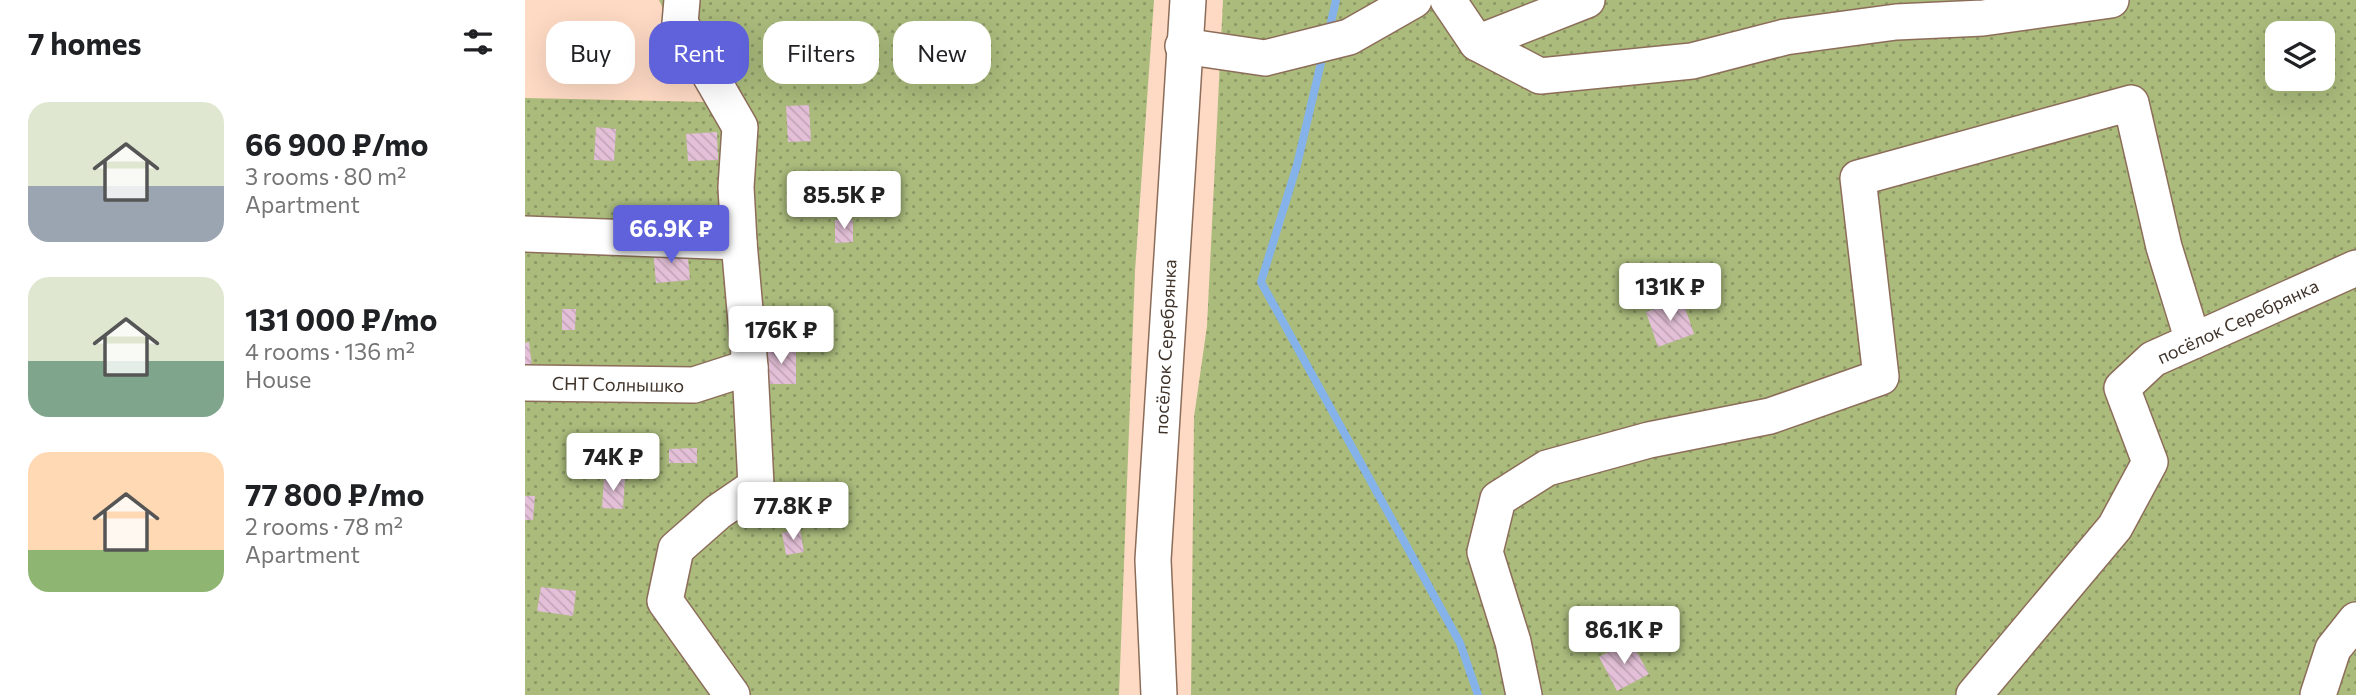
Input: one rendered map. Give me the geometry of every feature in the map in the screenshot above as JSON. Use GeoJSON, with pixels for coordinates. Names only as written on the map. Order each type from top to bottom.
{"type":"FeatureCollection","features":[{"type":"Feature","properties":{"kind":"lane"},"geometry":{"type":"LineString","coordinates":[[682,0],[680,23],[740,127],[736,187],[756,486],[718,512],[676,549],[665,601],[732,695]]}},
{"type":"Feature","properties":{"kind":"lane","name":"посёлок Серебрянка"},"geometry":{"type":"LineString","coordinates":[[1159,695],[1153,560],[1188,0]]}},
{"type":"Feature","properties":{"kind":"lane"},"geometry":{"type":"LineString","coordinates":[[1184,46],[1265,58],[1349,37],[1414,0]]}},
{"type":"Feature","properties":{"kind":"lane"},"geometry":{"type":"LineString","coordinates":[[1448,0],[1477,43],[1540,76],[1692,61],[1786,37],[1896,22],[1983,18],[2111,0]]}},
{"type":"Feature","properties":{"kind":"lane"},"geometry":{"type":"LineString","coordinates":[[1477,43],[1587,0]]}},
{"type":"Feature","properties":{"kind":"lane"},"geometry":{"type":"LineString","coordinates":[[1524,695],[1513,642],[1485,552],[1498,499],[1547,468],[1650,440],[1770,416],[1881,377],[1859,178],[2131,103],[2164,247],[2193,341]]}},
{"type":"Feature","properties":{"kind":"lane"},"geometry":{"type":"LineString","coordinates":[[525,234],[739,242]]}},
{"type":"Feature","properties":{"kind":"lane","name":"посёлок Серебрянка"},"geometry":{"type":"LineString","coordinates":[[1974,695],[2115,527],[2150,462],[2122,388],[2153,359],[2356,268]]}},
{"type":"Feature","properties":{"kind":"lane","name":"СНТ Солнышко"},"geometry":{"type":"LineString","coordinates":[[525,383],[694,386],[750,367]]}},
{"type":"Feature","properties":{"kind":"lane"},"geometry":{"type":"LineString","coordinates":[[2318,695],[2333,649],[2356,620]]}},
{"type":"Feature","properties":{"kind":"green space"},"geometry":{"type":"Polygon","coordinates":[[[659,0],[1154,0],[1135,271],[1119,695],[525,695],[525,98],[707,102],[699,84],[749,84],[749,21],[669,21],[659,0]]]}},
{"type":"Feature","properties":{"kind":"green space"},"geometry":{"type":"Polygon","coordinates":[[[1223,0],[2356,0],[2356,695],[1191,695],[1194,417],[1207,326],[1223,0]]]}},
{"type":"Feature","properties":{"kind":"building"},"geometry":{"type":"Polygon","coordinates":[[[809,105],[811,141],[788,142],[786,106],[809,105]]]}},
{"type":"Feature","properties":{"kind":"building"},"geometry":{"type":"Polygon","coordinates":[[[596,127],[616,129],[614,161],[594,160],[596,127]]]}},
{"type":"Feature","properties":{"kind":"building"},"geometry":{"type":"Polygon","coordinates":[[[717,132],[718,160],[688,161],[686,134],[717,132]]]}},
{"type":"Feature","properties":{"kind":"building"},"geometry":{"type":"Polygon","coordinates":[[[835,220],[853,220],[853,242],[835,243],[835,220]]]}},
{"type":"Feature","properties":{"kind":"building"},"geometry":{"type":"Polygon","coordinates":[[[687,247],[690,280],[656,283],[653,250],[687,247]]]}},
{"type":"Feature","properties":{"kind":"building"},"geometry":{"type":"Polygon","coordinates":[[[1682,299],[1694,334],[1658,347],[1646,312],[1682,299]]]}},
{"type":"Feature","properties":{"kind":"building"},"geometry":{"type":"Polygon","coordinates":[[[562,309],[576,309],[575,330],[562,330],[562,309]]]}},
{"type":"Feature","properties":{"kind":"building"},"geometry":{"type":"Polygon","coordinates":[[[529,342],[532,366],[525,367],[525,343],[529,342]]]}},
{"type":"Feature","properties":{"kind":"building"},"geometry":{"type":"Polygon","coordinates":[[[767,348],[796,348],[796,384],[767,384],[767,348]]]}},
{"type":"Feature","properties":{"kind":"building"},"geometry":{"type":"Polygon","coordinates":[[[697,448],[697,463],[669,463],[669,449],[697,448]]]}},
{"type":"Feature","properties":{"kind":"building"},"geometry":{"type":"Polygon","coordinates":[[[604,477],[625,478],[623,509],[602,508],[604,477]]]}},
{"type":"Feature","properties":{"kind":"building"},"geometry":{"type":"Polygon","coordinates":[[[525,496],[535,496],[533,520],[525,520],[525,496]]]}},
{"type":"Feature","properties":{"kind":"building"},"geometry":{"type":"Polygon","coordinates":[[[800,529],[804,552],[786,555],[782,533],[800,529]]]}},
{"type":"Feature","properties":{"kind":"building"},"geometry":{"type":"Polygon","coordinates":[[[541,587],[576,591],[573,616],[537,611],[541,587]]]}},
{"type":"Feature","properties":{"kind":"building"},"geometry":{"type":"Polygon","coordinates":[[[1630,640],[1649,674],[1617,691],[1599,657],[1630,640]]]}},
{"type":"Feature","properties":{"kind":"waterway"},"geometry":{"type":"LineString","coordinates":[[1329,31],[1336,0]]}},
{"type":"Feature","properties":{"kind":"waterway"},"geometry":{"type":"LineString","coordinates":[[1323,54],[1297,165],[1261,282],[1460,643],[1478,695]]}}]}
